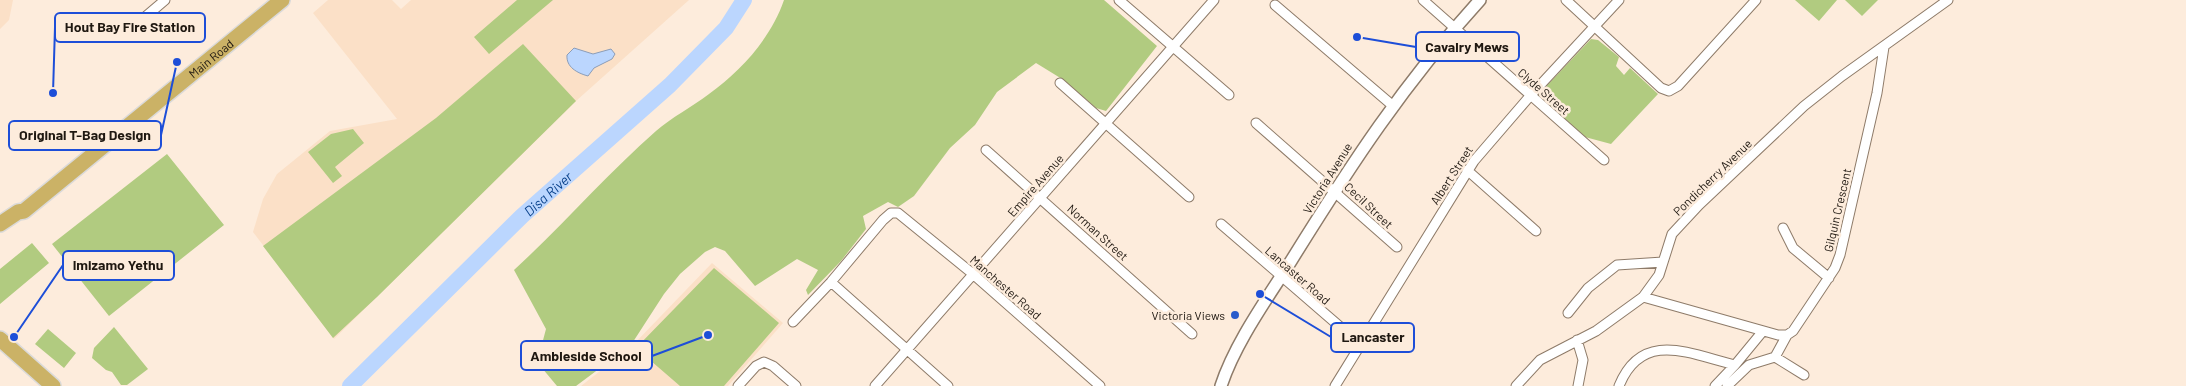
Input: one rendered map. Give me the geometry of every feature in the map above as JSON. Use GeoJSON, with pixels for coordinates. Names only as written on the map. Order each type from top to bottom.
{"type":"FeatureCollection","features":[{"type":"Feature","properties":{"kind":"main road","name":"Main Road"},"geometry":{"type":"LineString","coordinates":[[0,224],[18,212],[24,211],[282,0]]}},
{"type":"Feature","properties":{"kind":"main road","name":"Main Road"},"geometry":{"type":"LineString","coordinates":[[0,236],[22,217],[24,211]]}},
{"type":"Feature","properties":{"kind":"main road"},"geometry":{"type":"LineString","coordinates":[[0,338],[53,386]]}},
{"type":"Feature","properties":{"kind":"street"},"geometry":{"type":"LineString","coordinates":[[1119,0],[1229,95]]}},
{"type":"Feature","properties":{"kind":"street","name":"Empire Avenue"},"geometry":{"type":"LineString","coordinates":[[875,386],[1214,0]]}},
{"type":"Feature","properties":{"kind":"street","name":"Clyde Street"},"geometry":{"type":"LineString","coordinates":[[1423,0],[1604,160]]}},
{"type":"Feature","properties":{"kind":"street","name":"Victoria Avenue"},"geometry":{"type":"LineString","coordinates":[[1221,386],[1237,350],[1281,277],[1335,190],[1392,105],[1454,28],[1480,0]]}},
{"type":"Feature","properties":{"kind":"street"},"geometry":{"type":"LineString","coordinates":[[1566,0],[1661,88],[1669,91],[1678,86],[1756,0]]}},
{"type":"Feature","properties":{"kind":"street","name":"Albert Street"},"geometry":{"type":"LineString","coordinates":[[1335,386],[1467,170],[1530,96],[1619,0]]}},
{"type":"Feature","properties":{"kind":"street","name":"Pondicherry Avenue"},"geometry":{"type":"LineString","coordinates":[[1516,386],[1540,360],[1615,319],[1642,297],[1654,285],[1672,234],[1687,218],[1804,106],[1948,0]]}},
{"type":"Feature","properties":{"kind":"street"},"geometry":{"type":"LineString","coordinates":[[138,23],[163,2]]}},
{"type":"Feature","properties":{"kind":"street"},"geometry":{"type":"LineString","coordinates":[[1275,5],[1392,105]]}},
{"type":"Feature","properties":{"kind":"street","name":"Gilquin Crescent"},"geometry":{"type":"LineString","coordinates":[[1775,357],[1782,349],[1787,335],[1796,327],[1829,278],[1840,255],[1878,93],[1884,47]]}},
{"type":"Feature","properties":{"kind":"street"},"geometry":{"type":"LineString","coordinates":[[1060,83],[1189,197]]}},
{"type":"Feature","properties":{"kind":"street","name":"Cecil Street"},"geometry":{"type":"LineString","coordinates":[[1256,123],[1335,190],[1397,247]]}},
{"type":"Feature","properties":{"kind":"street","name":"Norman Street"},"geometry":{"type":"LineString","coordinates":[[986,150],[1192,334]]}},
{"type":"Feature","properties":{"kind":"street"},"geometry":{"type":"LineString","coordinates":[[1467,170],[1536,232]]}},
{"type":"Feature","properties":{"kind":"street","name":"Manchester Road"},"geometry":{"type":"LineString","coordinates":[[831,282],[883,220],[893,213],[900,213],[973,274],[1100,386]]}},
{"type":"Feature","properties":{"kind":"street","name":"Lancaster Road"},"geometry":{"type":"LineString","coordinates":[[1220,224],[1360,344]]}},
{"type":"Feature","properties":{"kind":"street"},"geometry":{"type":"LineString","coordinates":[[1784,228],[1793,248],[1829,278]]}},
{"type":"Feature","properties":{"kind":"street"},"geometry":{"type":"LineString","coordinates":[[1568,313],[1588,288],[1617,265],[1663,262]]}},
{"type":"Feature","properties":{"kind":"street"},"geometry":{"type":"LineString","coordinates":[[794,322],[831,282],[948,386]]}},
{"type":"Feature","properties":{"kind":"street"},"geometry":{"type":"LineString","coordinates":[[1642,297],[1763,331],[1787,335]]}},
{"type":"Feature","properties":{"kind":"street"},"geometry":{"type":"LineString","coordinates":[[1715,386],[1763,331]]}},
{"type":"Feature","properties":{"kind":"street"},"geometry":{"type":"LineString","coordinates":[[1577,340],[1583,360],[1578,386]]}},
{"type":"Feature","properties":{"kind":"street"},"geometry":{"type":"LineString","coordinates":[[1619,386],[1636,360],[1652,350],[1674,351],[1735,364]]}},
{"type":"Feature","properties":{"kind":"street"},"geometry":{"type":"LineString","coordinates":[[1727,386],[1749,365],[1775,357],[1804,375]]}},
{"type":"Feature","properties":{"kind":"street"},"geometry":{"type":"LineString","coordinates":[[738,386],[753,368],[764,362],[773,366],[796,386]]}},
{"type":"Feature","properties":{"kind":"shaded area"},"geometry":{"type":"Polygon","coordinates":[[[0,0],[13,0],[9,20],[0,29],[0,0]]]}},
{"type":"Feature","properties":{"kind":"shaded area"},"geometry":{"type":"Polygon","coordinates":[[[328,0],[392,0],[401,9],[411,0],[689,0],[576,101],[334,339],[253,232],[263,199],[277,174],[330,131],[397,119],[313,13],[328,0]]]}},
{"type":"Feature","properties":{"kind":"shaded area"},"geometry":{"type":"Polygon","coordinates":[[[712,263],[783,323],[728,386],[581,386],[632,346],[712,263]]]}},
{"type":"Feature","properties":{"kind":"green space"},"geometry":{"type":"Polygon","coordinates":[[[517,0],[553,0],[489,54],[474,37],[517,0]]]}},
{"type":"Feature","properties":{"kind":"green space"},"geometry":{"type":"Polygon","coordinates":[[[784,0],[1104,0],[1157,46],[1106,111],[1096,108],[1062,79],[1036,63],[997,92],[975,125],[950,148],[914,196],[898,207],[888,202],[863,216],[866,229],[841,261],[808,295],[806,290],[818,270],[797,259],[755,286],[725,251],[715,247],[705,252],[680,274],[664,294],[631,345],[576,386],[557,386],[542,368],[542,344],[546,329],[514,270],[656,131],[721,85],[754,53],[771,27],[784,0]]]}},
{"type":"Feature","properties":{"kind":"green space"},"geometry":{"type":"Polygon","coordinates":[[[1795,0],[1837,0],[1819,21],[1795,0]]]}},
{"type":"Feature","properties":{"kind":"green space"},"geometry":{"type":"Polygon","coordinates":[[[1845,0],[1878,0],[1862,16],[1845,0]]]}},
{"type":"Feature","properties":{"kind":"green space"},"geometry":{"type":"Polygon","coordinates":[[[1591,39],[1598,40],[1619,57],[1616,66],[1624,75],[1630,68],[1658,94],[1611,144],[1585,137],[1538,95],[1591,39]]]}},
{"type":"Feature","properties":{"kind":"green space"},"geometry":{"type":"Polygon","coordinates":[[[523,44],[576,101],[333,338],[263,246],[436,118],[523,44]]]}},
{"type":"Feature","properties":{"kind":"green space"},"geometry":{"type":"Polygon","coordinates":[[[353,129],[364,143],[335,167],[342,176],[333,183],[308,152],[331,134],[353,129]]]}},
{"type":"Feature","properties":{"kind":"green space"},"geometry":{"type":"Polygon","coordinates":[[[167,154],[224,225],[109,316],[52,244],[167,154]]]}},
{"type":"Feature","properties":{"kind":"green space"},"geometry":{"type":"Polygon","coordinates":[[[32,243],[49,263],[0,304],[0,269],[32,243]]]}},
{"type":"Feature","properties":{"kind":"green space"},"geometry":{"type":"Polygon","coordinates":[[[714,268],[779,323],[724,386],[680,386],[636,348],[714,268]]]}},
{"type":"Feature","properties":{"kind":"green space"},"geometry":{"type":"Polygon","coordinates":[[[114,327],[148,369],[127,385],[121,385],[112,372],[106,370],[92,358],[94,348],[114,327]]]}},
{"type":"Feature","properties":{"kind":"green space"},"geometry":{"type":"Polygon","coordinates":[[[48,329],[76,353],[64,368],[35,344],[48,329]]]}},
{"type":"Feature","properties":{"kind":"water"},"geometry":{"type":"Polygon","coordinates":[[[574,48],[593,54],[611,49],[615,54],[612,59],[594,68],[588,76],[576,71],[568,63],[567,55],[574,48]]]}},
{"type":"Feature","properties":{"kind":"waterway","name":"Disa River"},"geometry":{"type":"LineString","coordinates":[[350,386],[522,216],[670,85],[726,28],[744,0]]}},
{"type":"Feature","properties":{"kind":"place","name":"Cavalry Mews"},"geometry":{"type":"Point","coordinates":[1357,37]}},
{"type":"Feature","properties":{"kind":"place","name":"Original T-Bag Design"},"geometry":{"type":"Point","coordinates":[177,62]}},
{"type":"Feature","properties":{"kind":"place","name":"Hout Bay Fire Station"},"geometry":{"type":"Point","coordinates":[53,93]}},
{"type":"Feature","properties":{"kind":"place","name":"Lancaster"},"geometry":{"type":"Point","coordinates":[1260,294]}},
{"type":"Feature","properties":{"kind":"place","name":"Victoria Views"},"geometry":{"type":"Point","coordinates":[1235,315]}},
{"type":"Feature","properties":{"kind":"place","name":"Ambleside School"},"geometry":{"type":"Point","coordinates":[708,335]}},
{"type":"Feature","properties":{"kind":"place","name":"Imizamo Yethu"},"geometry":{"type":"Point","coordinates":[14,337]}}]}
